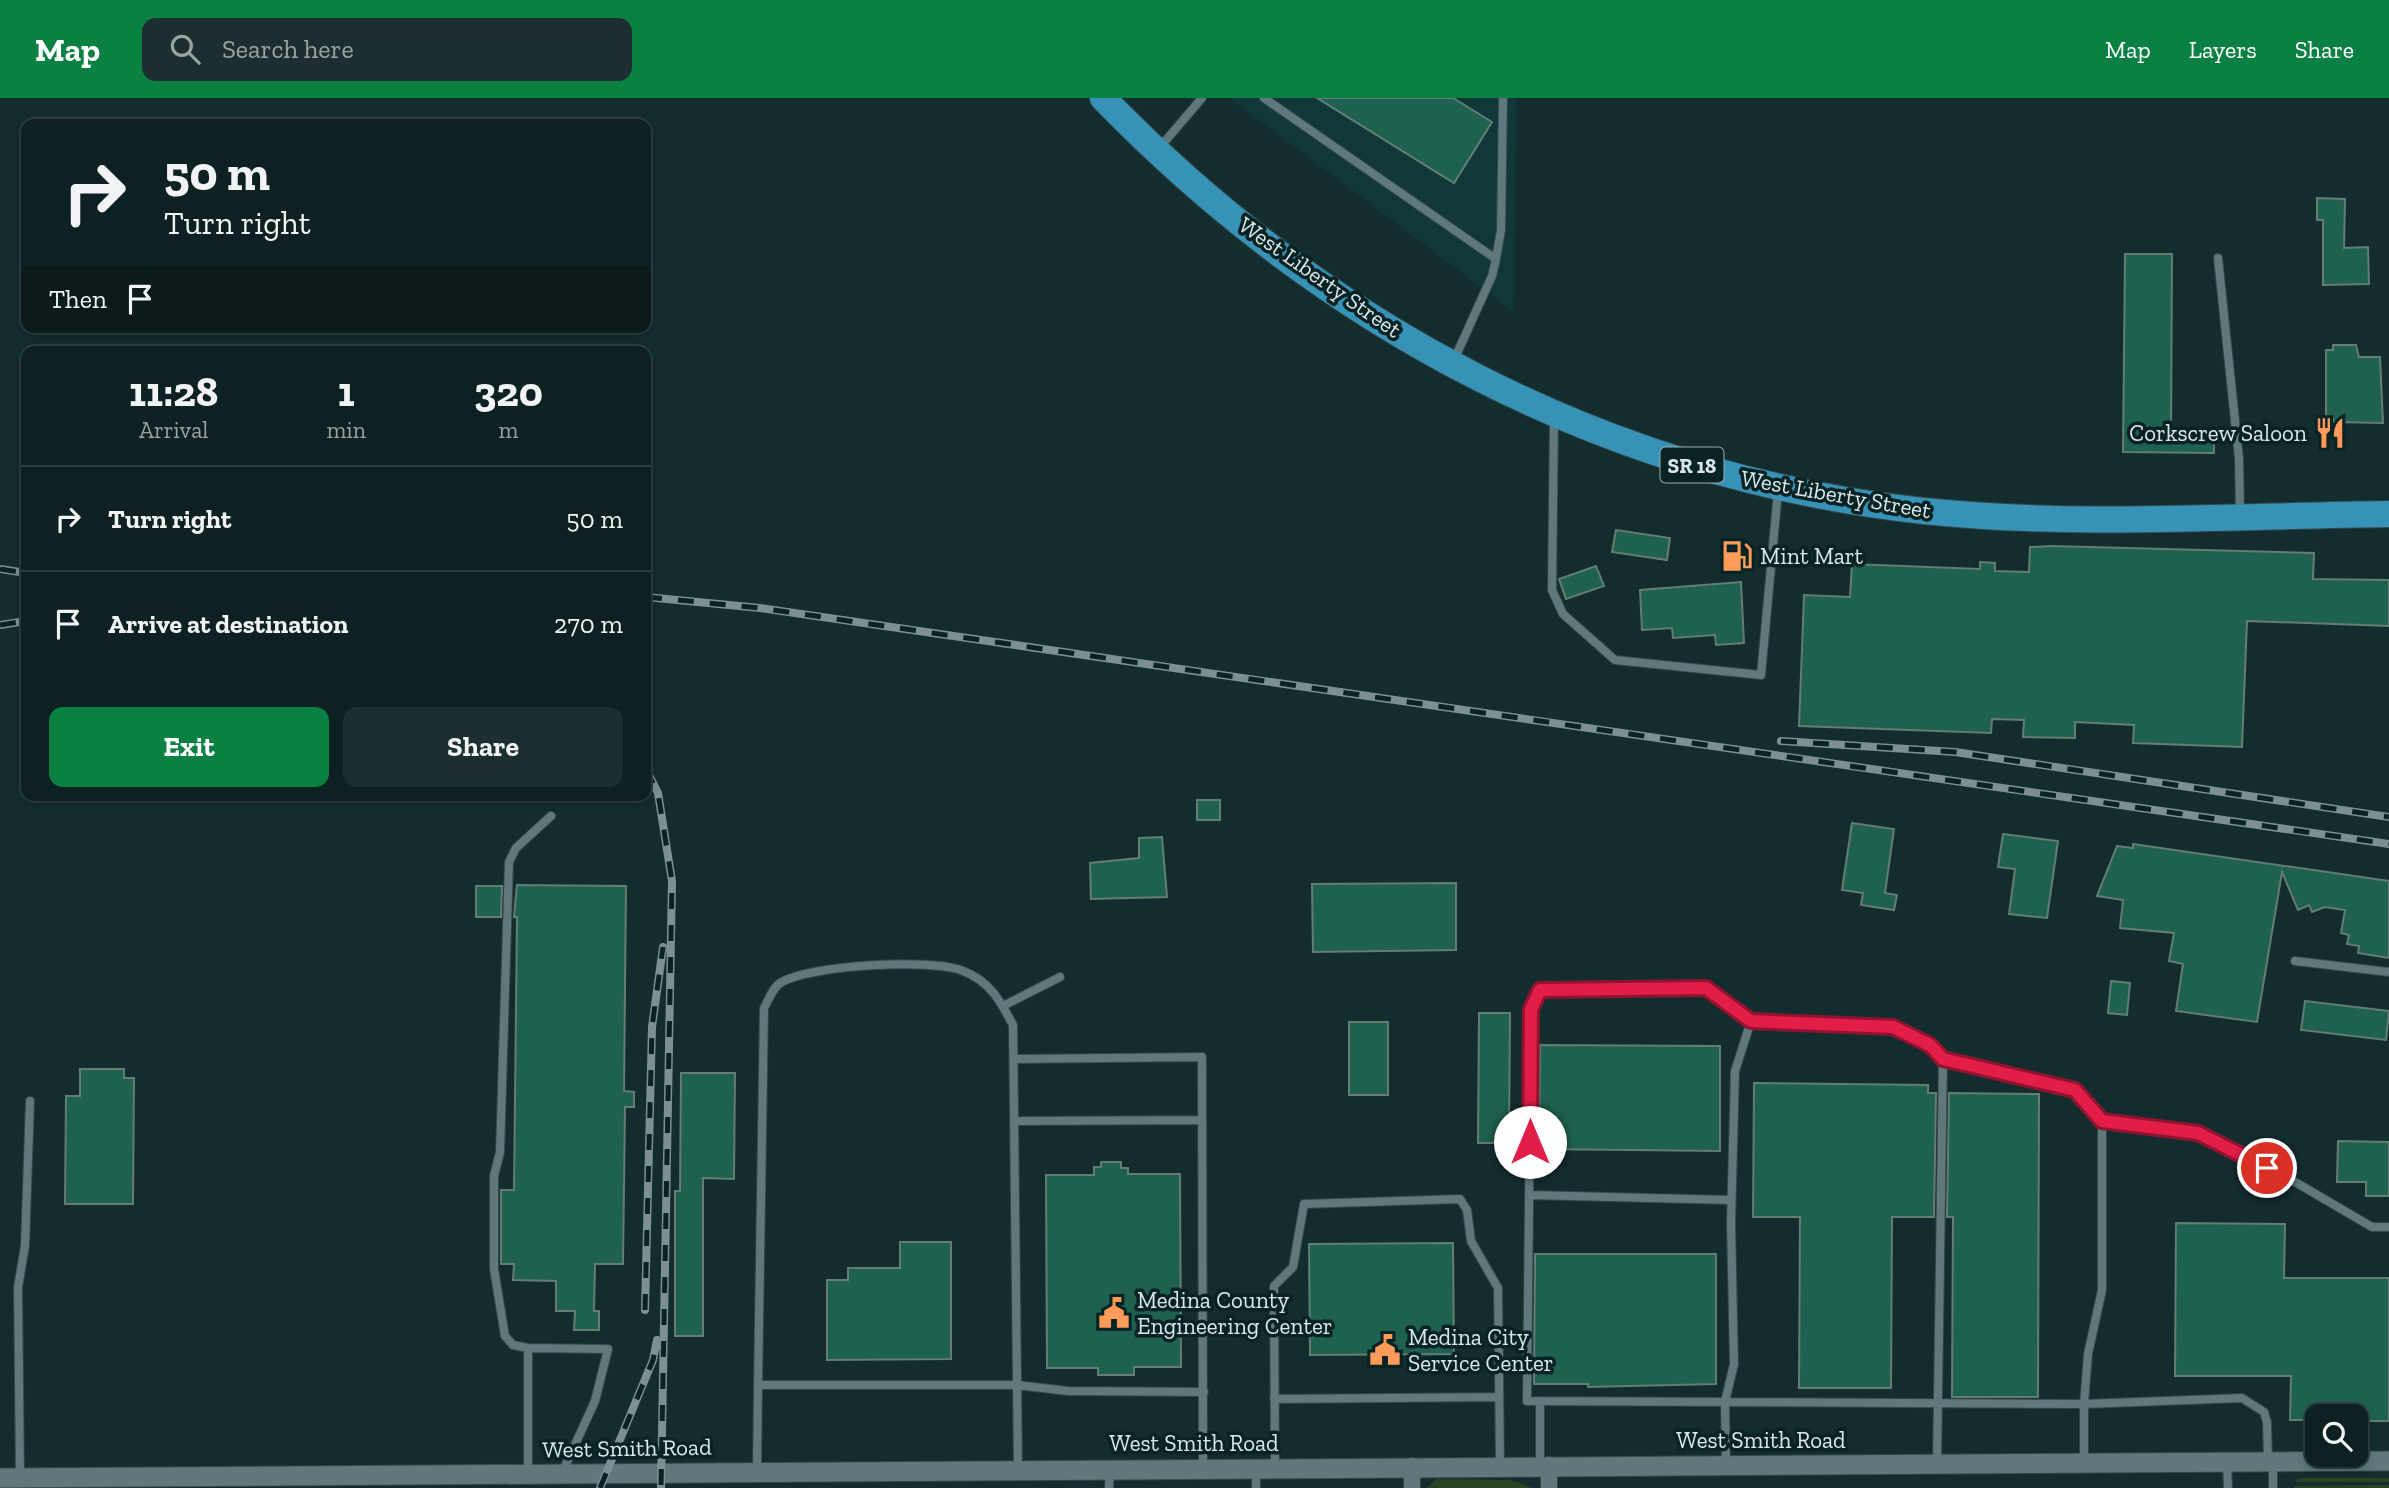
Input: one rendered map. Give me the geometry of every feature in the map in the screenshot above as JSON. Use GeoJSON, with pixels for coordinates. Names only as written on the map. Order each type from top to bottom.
{"type":"FeatureCollection","features":[{"type":"Feature","properties":{"kind":"highway","name":"West Liberty Street"},"geometry":{"type":"LineString","coordinates":[[1104,98],[1157,151],[1231,216],[1302,270],[1365,313],[1452,364],[1554,415],[1638,448],[1719,474],[1779,487],[1865,504],[1953,513],[2086,518],[2389,514]]}},
{"type":"Feature","properties":{"kind":"street","name":"West Smith Road"},"geometry":{"type":"LineString","coordinates":[[0,1478],[51,1483],[411,1481],[562,1473],[624,1480],[1018,1469],[1109,1478],[1203,1468],[1265,1467],[2389,1461]]}},
{"type":"Feature","properties":{"kind":"street"},"geometry":{"type":"LineString","coordinates":[[1544,1465],[1549,1488]]}},
{"type":"Feature","properties":{"kind":"street"},"geometry":{"type":"LineString","coordinates":[[1412,1466],[1412,1488]]}},
{"type":"Feature","properties":{"kind":"lane"},"geometry":{"type":"LineString","coordinates":[[1157,151],[1202,98]]}},
{"type":"Feature","properties":{"kind":"lane"},"geometry":{"type":"LineString","coordinates":[[1264,98],[1496,259]]}},
{"type":"Feature","properties":{"kind":"lane"},"geometry":{"type":"LineString","coordinates":[[1452,364],[1492,276],[1496,259],[1501,230],[1503,98]]}},
{"type":"Feature","properties":{"kind":"lane"},"geometry":{"type":"LineString","coordinates":[[2218,258],[2239,459],[2240,516]]}},
{"type":"Feature","properties":{"kind":"lane"},"geometry":{"type":"LineString","coordinates":[[1554,415],[1552,590],[1563,614],[1615,660],[1761,675],[1779,487]]}},
{"type":"Feature","properties":{"kind":"lane"},"geometry":{"type":"LineString","coordinates":[[551,816],[516,848],[509,862],[500,1152],[494,1176],[494,1269],[505,1336],[513,1345],[528,1348],[608,1349],[595,1401],[562,1473]]}},
{"type":"Feature","properties":{"kind":"lane"},"geometry":{"type":"LineString","coordinates":[[2295,961],[2389,972]]}},
{"type":"Feature","properties":{"kind":"lane"},"geometry":{"type":"LineString","coordinates":[[765,1474],[758,1385],[764,1008],[778,983],[804,971],[935,964],[965,971],[993,990],[1013,1026],[1018,1469]]}},
{"type":"Feature","properties":{"kind":"lane"},"geometry":{"type":"LineString","coordinates":[[1003,1006],[1060,977]]}},
{"type":"Feature","properties":{"kind":"lane"},"geometry":{"type":"LineString","coordinates":[[2084,1463],[2084,1404],[2088,1354],[2102,1290],[2102,1121],[2075,1090],[1943,1059],[1930,1045],[1893,1027],[1751,1021],[1706,988],[1540,990],[1531,1009],[1527,1401],[2084,1404],[2242,1398],[2264,1412],[2273,1488]]}},
{"type":"Feature","properties":{"kind":"lane"},"geometry":{"type":"LineString","coordinates":[[1726,1465],[1725,1402],[1734,1364],[1731,1199],[1735,1071],[1751,1021]]}},
{"type":"Feature","properties":{"kind":"lane"},"geometry":{"type":"LineString","coordinates":[[1015,1059],[1202,1057],[1203,1468]]}},
{"type":"Feature","properties":{"kind":"lane"},"geometry":{"type":"LineString","coordinates":[[1937,1463],[1943,1059]]}},
{"type":"Feature","properties":{"kind":"lane"},"geometry":{"type":"LineString","coordinates":[[20,1478],[18,1287],[25,1247],[30,1101]]}},
{"type":"Feature","properties":{"kind":"lane"},"geometry":{"type":"LineString","coordinates":[[1015,1121],[1202,1120]]}},
{"type":"Feature","properties":{"kind":"lane"},"geometry":{"type":"LineString","coordinates":[[2102,1121],[2198,1133],[2290,1179],[2372,1227],[2389,1227]]}},
{"type":"Feature","properties":{"kind":"lane"},"geometry":{"type":"LineString","coordinates":[[1529,1195],[1731,1199]]}},
{"type":"Feature","properties":{"kind":"lane"},"geometry":{"type":"LineString","coordinates":[[1256,1488],[1265,1467],[1274,1398],[1274,1286],[1293,1267],[1304,1204],[1460,1199],[1467,1210],[1471,1241],[1498,1288],[1500,1465]]}},
{"type":"Feature","properties":{"kind":"lane"},"geometry":{"type":"LineString","coordinates":[[528,1348],[528,1473]]}},
{"type":"Feature","properties":{"kind":"lane"},"geometry":{"type":"LineString","coordinates":[[758,1385],[1017,1385],[1068,1391],[1204,1392]]}},
{"type":"Feature","properties":{"kind":"lane"},"geometry":{"type":"LineString","coordinates":[[1274,1398],[1499,1397]]}},
{"type":"Feature","properties":{"kind":"lane"},"geometry":{"type":"LineString","coordinates":[[1541,1401],[1544,1465]]}},
{"type":"Feature","properties":{"kind":"lane"},"geometry":{"type":"LineString","coordinates":[[2227,1462],[2228,1488]]}},
{"type":"Feature","properties":{"kind":"shaded area"},"geometry":{"type":"Polygon","coordinates":[[[1229,98],[1516,98],[1514,312],[1229,98]]]}},
{"type":"Feature","properties":{"kind":"green space"},"geometry":{"type":"Polygon","coordinates":[[[2301,1478],[2389,1478],[2389,1482],[2294,1482],[2301,1478]]]}},
{"type":"Feature","properties":{"kind":"green space"},"geometry":{"type":"Polygon","coordinates":[[[1436,1479],[1512,1480],[1532,1488],[1427,1488],[1436,1479]]]}},
{"type":"Feature","properties":{"kind":"green space"},"geometry":{"type":"Polygon","coordinates":[[[2389,1485],[2389,1488],[2294,1488],[2294,1486],[2389,1485]]]}},
{"type":"Feature","properties":{"kind":"building"},"geometry":{"type":"Polygon","coordinates":[[[1317,98],[1453,98],[1492,122],[1454,183],[1317,98]]]}},
{"type":"Feature","properties":{"kind":"building"},"geometry":{"type":"Polygon","coordinates":[[[2317,198],[2345,199],[2344,248],[2368,247],[2369,284],[2323,285],[2323,220],[2317,220],[2317,198]]]}},
{"type":"Feature","properties":{"kind":"building"},"geometry":{"type":"Polygon","coordinates":[[[2125,254],[2172,254],[2171,433],[2214,434],[2214,453],[2123,452],[2125,254]]]}},
{"type":"Feature","properties":{"kind":"building"},"geometry":{"type":"Polygon","coordinates":[[[2333,345],[2356,345],[2359,357],[2380,357],[2383,423],[2333,422],[2333,419],[2326,419],[2326,350],[2333,350],[2333,345]]]}},
{"type":"Feature","properties":{"kind":"building"},"geometry":{"type":"Polygon","coordinates":[[[1616,530],[1670,538],[1667,560],[1612,552],[1616,530]]]}},
{"type":"Feature","properties":{"kind":"building"},"geometry":{"type":"Polygon","coordinates":[[[2030,547],[2314,553],[2313,579],[2389,580],[2389,626],[2247,621],[2242,747],[2133,743],[2134,725],[2075,722],[2075,738],[2023,737],[2024,720],[1992,719],[1991,733],[1799,726],[1804,595],[1850,597],[1852,564],[1980,569],[1980,562],[1995,563],[1995,571],[2029,572],[2030,547]]]}},
{"type":"Feature","properties":{"kind":"building"},"geometry":{"type":"Polygon","coordinates":[[[1596,566],[1604,586],[1566,599],[1559,579],[1596,566]]]}},
{"type":"Feature","properties":{"kind":"building"},"geometry":{"type":"Polygon","coordinates":[[[1741,582],[1744,643],[1716,645],[1715,635],[1673,638],[1672,628],[1642,630],[1640,590],[1741,582]]]}},
{"type":"Feature","properties":{"kind":"building"},"geometry":{"type":"Polygon","coordinates":[[[1197,800],[1220,800],[1220,820],[1197,820],[1197,800]]]}},
{"type":"Feature","properties":{"kind":"building"},"geometry":{"type":"Polygon","coordinates":[[[1852,823],[1894,829],[1885,893],[1897,895],[1894,910],[1861,905],[1863,893],[1842,890],[1852,823]]]}},
{"type":"Feature","properties":{"kind":"building"},"geometry":{"type":"Polygon","coordinates":[[[2003,834],[2058,841],[2047,918],[2009,914],[2015,869],[1998,867],[2003,834]]]}},
{"type":"Feature","properties":{"kind":"building"},"geometry":{"type":"Polygon","coordinates":[[[1162,837],[1167,897],[1091,899],[1090,863],[1139,858],[1139,838],[1162,837]]]}},
{"type":"Feature","properties":{"kind":"building"},"geometry":{"type":"Polygon","coordinates":[[[2133,844],[2389,881],[2389,958],[2358,953],[2359,946],[2347,944],[2349,935],[2341,933],[2345,910],[2325,907],[2312,912],[2309,905],[2298,910],[2282,872],[2257,1022],[2176,1011],[2183,964],[2169,961],[2174,933],[2120,928],[2123,900],[2097,896],[2117,846],[2133,848],[2133,844]]]}},
{"type":"Feature","properties":{"kind":"building"},"geometry":{"type":"Polygon","coordinates":[[[1456,883],[1456,950],[1313,952],[1312,884],[1456,883]]]}},
{"type":"Feature","properties":{"kind":"building"},"geometry":{"type":"Polygon","coordinates":[[[517,885],[626,886],[624,1091],[634,1092],[634,1107],[625,1107],[623,1264],[595,1264],[594,1311],[599,1311],[599,1330],[574,1330],[575,1311],[556,1311],[556,1281],[513,1280],[514,1264],[501,1264],[501,1190],[514,1190],[517,917],[514,917],[517,885]]]}},
{"type":"Feature","properties":{"kind":"building"},"geometry":{"type":"Polygon","coordinates":[[[476,886],[502,886],[501,917],[476,917],[476,886]]]}},
{"type":"Feature","properties":{"kind":"building"},"geometry":{"type":"Polygon","coordinates":[[[2111,981],[2130,983],[2127,1015],[2108,1013],[2111,981]]]}},
{"type":"Feature","properties":{"kind":"building"},"geometry":{"type":"Polygon","coordinates":[[[2305,1001],[2389,1011],[2386,1040],[2301,1030],[2305,1001]]]}},
{"type":"Feature","properties":{"kind":"building"},"geometry":{"type":"Polygon","coordinates":[[[1479,1013],[1510,1013],[1509,1143],[1478,1143],[1479,1013]]]}},
{"type":"Feature","properties":{"kind":"building"},"geometry":{"type":"Polygon","coordinates":[[[1349,1022],[1388,1022],[1388,1095],[1349,1095],[1349,1022]]]}},
{"type":"Feature","properties":{"kind":"building"},"geometry":{"type":"Polygon","coordinates":[[[1540,1045],[1720,1046],[1720,1151],[1539,1149],[1540,1045]]]}},
{"type":"Feature","properties":{"kind":"building"},"geometry":{"type":"Polygon","coordinates":[[[80,1069],[124,1069],[124,1078],[134,1078],[133,1204],[65,1204],[66,1096],[80,1096],[80,1069]]]}},
{"type":"Feature","properties":{"kind":"building"},"geometry":{"type":"Polygon","coordinates":[[[681,1073],[735,1073],[734,1179],[703,1178],[703,1336],[675,1336],[675,1191],[680,1191],[681,1073]]]}},
{"type":"Feature","properties":{"kind":"building"},"geometry":{"type":"Polygon","coordinates":[[[1754,1083],[1928,1085],[1928,1093],[1936,1093],[1934,1217],[1892,1217],[1891,1388],[1799,1388],[1800,1217],[1753,1217],[1754,1083]]]}},
{"type":"Feature","properties":{"kind":"building"},"geometry":{"type":"Polygon","coordinates":[[[1949,1093],[2039,1094],[2038,1397],[1952,1397],[1953,1217],[1947,1217],[1949,1093]]]}},
{"type":"Feature","properties":{"kind":"building"},"geometry":{"type":"Polygon","coordinates":[[[2338,1141],[2389,1142],[2389,1196],[2366,1196],[2366,1182],[2337,1182],[2338,1141]]]}},
{"type":"Feature","properties":{"kind":"building","name":"Medina County Engineering Center"},"geometry":{"type":"Polygon","coordinates":[[[1101,1162],[1121,1162],[1121,1168],[1128,1168],[1128,1174],[1180,1174],[1181,1367],[1134,1367],[1134,1375],[1098,1375],[1098,1368],[1047,1368],[1046,1175],[1094,1175],[1094,1167],[1101,1167],[1101,1162]]]}},
{"type":"Feature","properties":{"kind":"building"},"geometry":{"type":"Polygon","coordinates":[[[2176,1223],[2285,1224],[2284,1278],[2389,1278],[2389,1421],[2368,1421],[2368,1404],[2305,1404],[2305,1420],[2290,1420],[2291,1376],[2175,1376],[2176,1223]]]}},
{"type":"Feature","properties":{"kind":"building"},"geometry":{"type":"Polygon","coordinates":[[[900,1242],[951,1242],[951,1359],[827,1360],[827,1280],[848,1280],[848,1268],[900,1268],[900,1242]]]}},
{"type":"Feature","properties":{"kind":"building"},"geometry":{"type":"Polygon","coordinates":[[[1453,1243],[1454,1354],[1310,1355],[1309,1244],[1453,1243]]]}},
{"type":"Feature","properties":{"kind":"building"},"geometry":{"type":"Polygon","coordinates":[[[1535,1254],[1716,1254],[1716,1384],[1588,1387],[1588,1384],[1534,1384],[1535,1254]]]}},
{"type":"Feature","properties":{"kind":"railway"},"geometry":{"type":"LineString","coordinates":[[0,569],[21,572]]}},
{"type":"Feature","properties":{"kind":"railway"},"geometry":{"type":"LineString","coordinates":[[651,597],[760,608],[2389,844]]}},
{"type":"Feature","properties":{"kind":"railway"},"geometry":{"type":"LineString","coordinates":[[0,625],[21,622]]}},
{"type":"Feature","properties":{"kind":"railway"},"geometry":{"type":"LineString","coordinates":[[1781,741],[1955,752],[2389,817]]}},
{"type":"Feature","properties":{"kind":"railway"},"geometry":{"type":"LineString","coordinates":[[651,779],[658,793],[672,881],[661,1488]]}},
{"type":"Feature","properties":{"kind":"railway"},"geometry":{"type":"LineString","coordinates":[[645,1310],[652,1027],[663,947]]}},
{"type":"Feature","properties":{"kind":"railway"},"geometry":{"type":"LineString","coordinates":[[600,1488],[653,1360],[657,1340]]}},
{"type":"Feature","properties":{"kind":"place","name":"Corkscrew Saloon"},"geometry":{"type":"Point","coordinates":[2330,433]}},
{"type":"Feature","properties":{"kind":"place","name":"Mint Mart"},"geometry":{"type":"Point","coordinates":[1737,556]}},
{"type":"Feature","properties":{"kind":"place","name":"Medina County Engineering Center"},"geometry":{"type":"Point","coordinates":[1114,1313]}},
{"type":"Feature","properties":{"kind":"place","name":"Medina City Service Center"},"geometry":{"type":"Point","coordinates":[1385,1350]}},
{"type":"Feature","properties":{"kind":"route"},"geometry":{"type":"LineString","coordinates":[[1530,1142],[1531,1009],[1540,990],[1706,988],[1751,1021],[1893,1027],[1930,1045],[1943,1059],[2075,1090],[2102,1121],[2198,1133],[2267,1168]]}}]}
